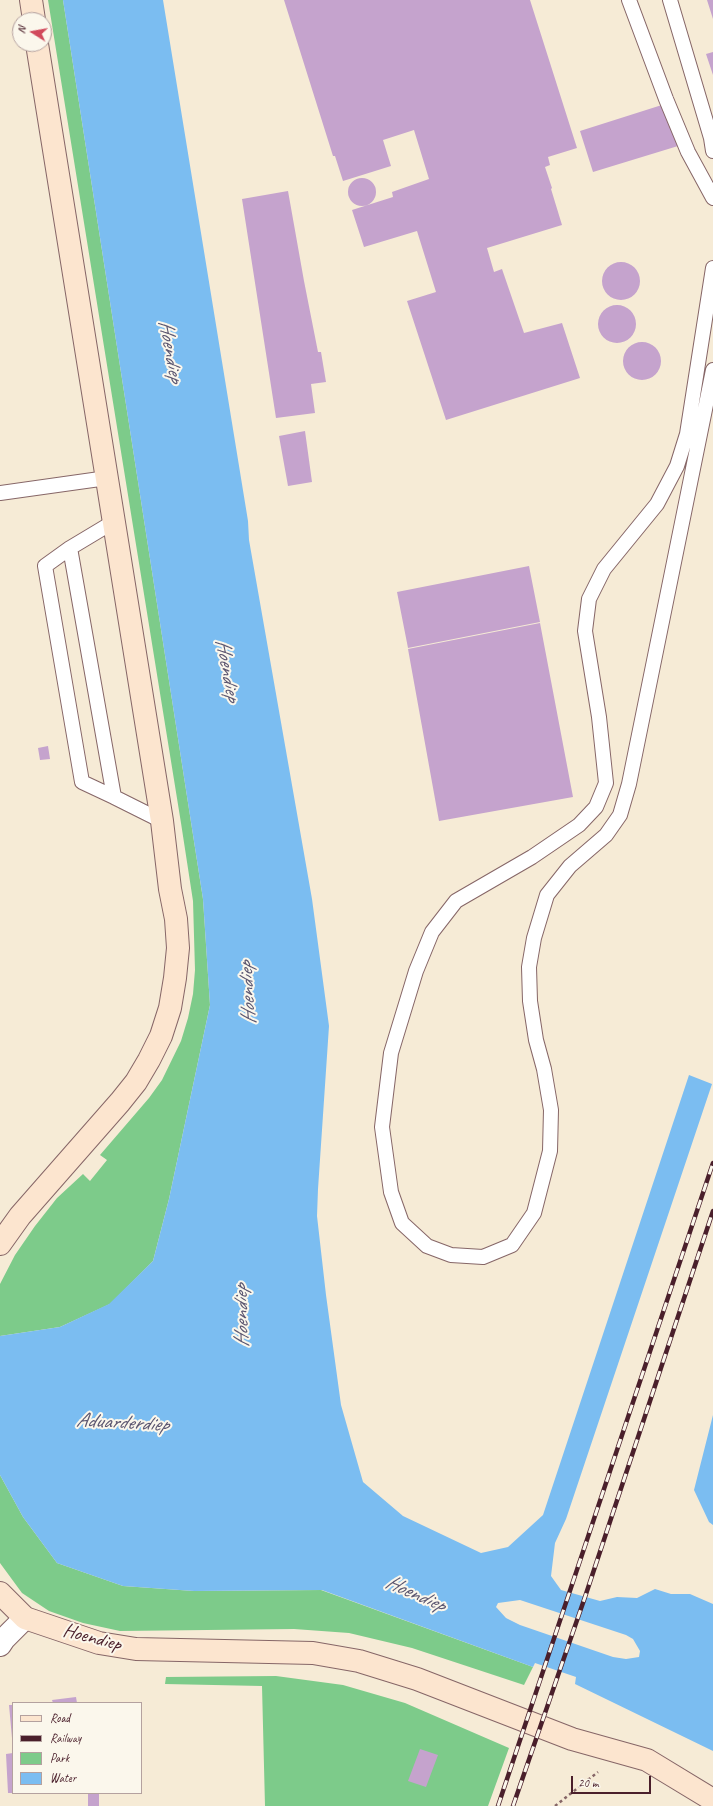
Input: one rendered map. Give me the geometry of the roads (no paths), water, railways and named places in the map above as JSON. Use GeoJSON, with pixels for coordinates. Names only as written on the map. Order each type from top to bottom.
{"type":"FeatureCollection","features":[{"type":"Feature","properties":{"kind":"main road"},"geometry":{"type":"LineString","coordinates":[[31,0],[33,12]]}},
{"type":"Feature","properties":{"kind":"main road"},"geometry":{"type":"LineString","coordinates":[[0,1244],[20,1216],[136,1082],[161,1036],[170,1008],[176,978],[178,948],[176,919],[170,889],[162,821],[38,52]]}},
{"type":"Feature","properties":{"kind":"main road","name":"Hoendiep"},"geometry":{"type":"LineString","coordinates":[[0,1593],[25,1618],[99,1643],[136,1649],[313,1653],[359,1661],[417,1679],[572,1739],[647,1760],[713,1800]]}},
{"type":"Feature","properties":{"kind":"street"},"geometry":{"type":"LineString","coordinates":[[0,1645],[25,1618]]}},
{"type":"Feature","properties":{"kind":"lane"},"geometry":{"type":"LineString","coordinates":[[629,0],[674,119],[688,152],[713,198]]}},
{"type":"Feature","properties":{"kind":"lane"},"geometry":{"type":"LineString","coordinates":[[670,0],[711,138],[713,151]]}},
{"type":"Feature","properties":{"kind":"lane"},"geometry":{"type":"LineString","coordinates":[[713,268],[687,434],[677,466],[656,504],[604,569],[589,599],[585,631],[599,717],[606,783],[596,807],[579,825],[543,849],[456,901],[432,932],[416,971],[391,1053],[382,1127],[390,1192],[402,1222],[427,1246],[451,1256],[483,1257],[512,1245],[534,1213],[550,1151],[551,1110],[544,1069],[536,1040],[530,1001],[529,967],[534,938],[546,895],[570,866],[606,835],[620,814],[629,784],[713,370]]}},
{"type":"Feature","properties":{"kind":"lane"},"geometry":{"type":"LineString","coordinates":[[0,493],[107,478]]}},
{"type":"Feature","properties":{"kind":"lane"},"geometry":{"type":"LineString","coordinates":[[114,520],[45,566],[82,782],[162,821]]}},
{"type":"Feature","properties":{"kind":"lane"},"geometry":{"type":"LineString","coordinates":[[70,548],[114,797]]}},
{"type":"Feature","properties":{"kind":"water","name":"Aduarderdiep"},"geometry":{"type":"Polygon","coordinates":[[[63,0],[163,0],[248,521],[249,540],[312,899],[329,1026],[317,1216],[341,1405],[363,1482],[403,1516],[481,1553],[508,1547],[543,1515],[689,1075],[712,1084],[566,1519],[555,1543],[551,1576],[561,1590],[600,1601],[617,1597],[637,1598],[655,1589],[671,1594],[690,1594],[713,1604],[713,1751],[575,1684],[576,1677],[535,1663],[533,1667],[322,1590],[194,1591],[123,1586],[57,1563],[23,1517],[0,1475],[0,1336],[60,1327],[109,1304],[153,1261],[169,1199],[210,1005],[203,899],[63,0]],[[520,1600],[498,1603],[496,1607],[506,1618],[520,1625],[613,1657],[626,1659],[639,1657],[640,1651],[633,1639],[626,1635],[520,1600]]]}},
{"type":"Feature","properties":{"kind":"water"},"geometry":{"type":"Polygon","coordinates":[[[713,1415],[713,1525],[709,1522],[694,1490],[713,1415]]]}},
{"type":"Feature","properties":{"kind":"railway"},"geometry":{"type":"LineString","coordinates":[[498,1806],[713,1163]]}},
{"type":"Feature","properties":{"kind":"railway"},"geometry":{"type":"LineString","coordinates":[[513,1806],[585,1597],[713,1211]]}}]}
